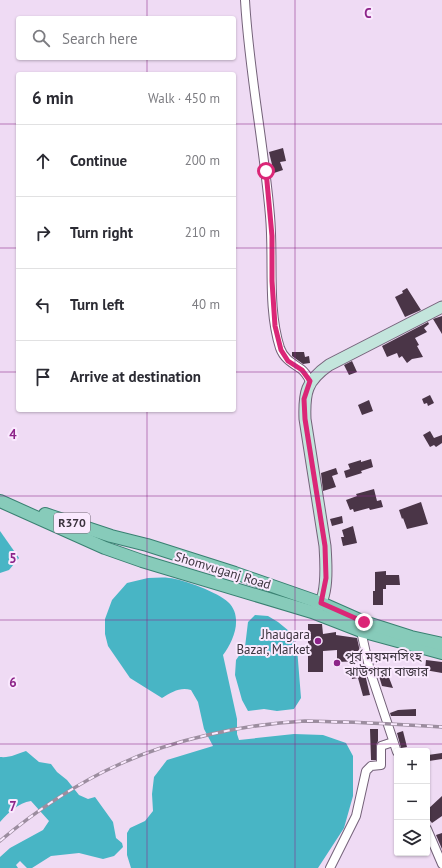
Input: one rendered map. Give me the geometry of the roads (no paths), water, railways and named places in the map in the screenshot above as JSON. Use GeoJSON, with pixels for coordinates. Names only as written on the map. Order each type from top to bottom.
{"type":"FeatureCollection","features":[{"type":"Feature","properties":{"kind":"main road","name":"Shomvuganj Road"},"geometry":{"type":"LineString","coordinates":[[0,494],[40,512],[111,536],[147,545],[235,574],[317,608],[361,630],[442,653]]}},
{"type":"Feature","properties":{"kind":"main road","name":"Shomvuganj Road"},"geometry":{"type":"LineString","coordinates":[[0,501],[105,548],[142,561],[230,587],[317,608],[411,637],[442,644]]}},
{"type":"Feature","properties":{"kind":"street"},"geometry":{"type":"LineString","coordinates":[[244,0],[247,36],[266,171],[272,236],[272,281],[275,326],[281,350],[288,361],[302,370],[310,381]]}},
{"type":"Feature","properties":{"kind":"street"},"geometry":{"type":"LineString","coordinates":[[317,608],[326,578],[325,546],[305,419],[304,399],[310,381],[318,372],[329,365],[442,307]]}},
{"type":"Feature","properties":{"kind":"street"},"geometry":{"type":"LineString","coordinates":[[361,630],[370,671],[395,748]]}},
{"type":"Feature","properties":{"kind":"street"},"geometry":{"type":"LineString","coordinates":[[330,868],[356,816],[366,771],[371,766],[380,765],[381,746],[393,742]]}},
{"type":"Feature","properties":{"kind":"street"},"geometry":{"type":"LineString","coordinates":[[430,837],[442,864]]}},
{"type":"Feature","properties":{"kind":"water"},"geometry":{"type":"Polygon","coordinates":[[[0,531],[19,558],[9,570],[0,573],[0,531]]]}},
{"type":"Feature","properties":{"kind":"water"},"geometry":{"type":"Polygon","coordinates":[[[148,578],[169,578],[191,584],[223,598],[233,608],[236,622],[235,629],[227,650],[223,655],[237,719],[237,734],[239,740],[294,734],[323,735],[346,743],[353,756],[353,796],[344,828],[318,868],[131,868],[127,855],[127,833],[130,828],[145,821],[153,811],[152,794],[154,777],[167,760],[213,746],[204,729],[198,702],[191,690],[180,690],[162,698],[130,678],[108,646],[105,634],[105,619],[112,600],[127,583],[148,578]]]}},
{"type":"Feature","properties":{"kind":"water"},"geometry":{"type":"Polygon","coordinates":[[[255,615],[268,616],[278,622],[289,631],[297,648],[301,698],[294,709],[277,711],[264,709],[248,711],[242,700],[235,675],[236,660],[245,647],[248,622],[255,615]]]}},
{"type":"Feature","properties":{"kind":"water"},"geometry":{"type":"Polygon","coordinates":[[[26,751],[39,762],[51,764],[79,795],[88,799],[95,797],[113,822],[116,838],[122,843],[123,847],[114,856],[103,859],[79,853],[51,856],[32,868],[27,868],[20,861],[16,865],[18,868],[0,868],[0,857],[10,848],[43,830],[49,821],[31,801],[26,802],[10,811],[0,822],[0,757],[10,756],[26,751]]]}},
{"type":"Feature","properties":{"kind":"railway"},"geometry":{"type":"LineString","coordinates":[[0,841],[27,819],[57,798],[104,771],[141,755],[187,740],[259,725],[305,721],[442,727]]}},
{"type":"Feature","properties":{"kind":"place","name":"Jhaugara Bazar, Market"},"geometry":{"type":"Point","coordinates":[318,641]}},
{"type":"Feature","properties":{"kind":"place","name":"পূর্ব ময়মনসিংহ ঝাউগারা বাজার"},"geometry":{"type":"Point","coordinates":[337,663]}}]}
